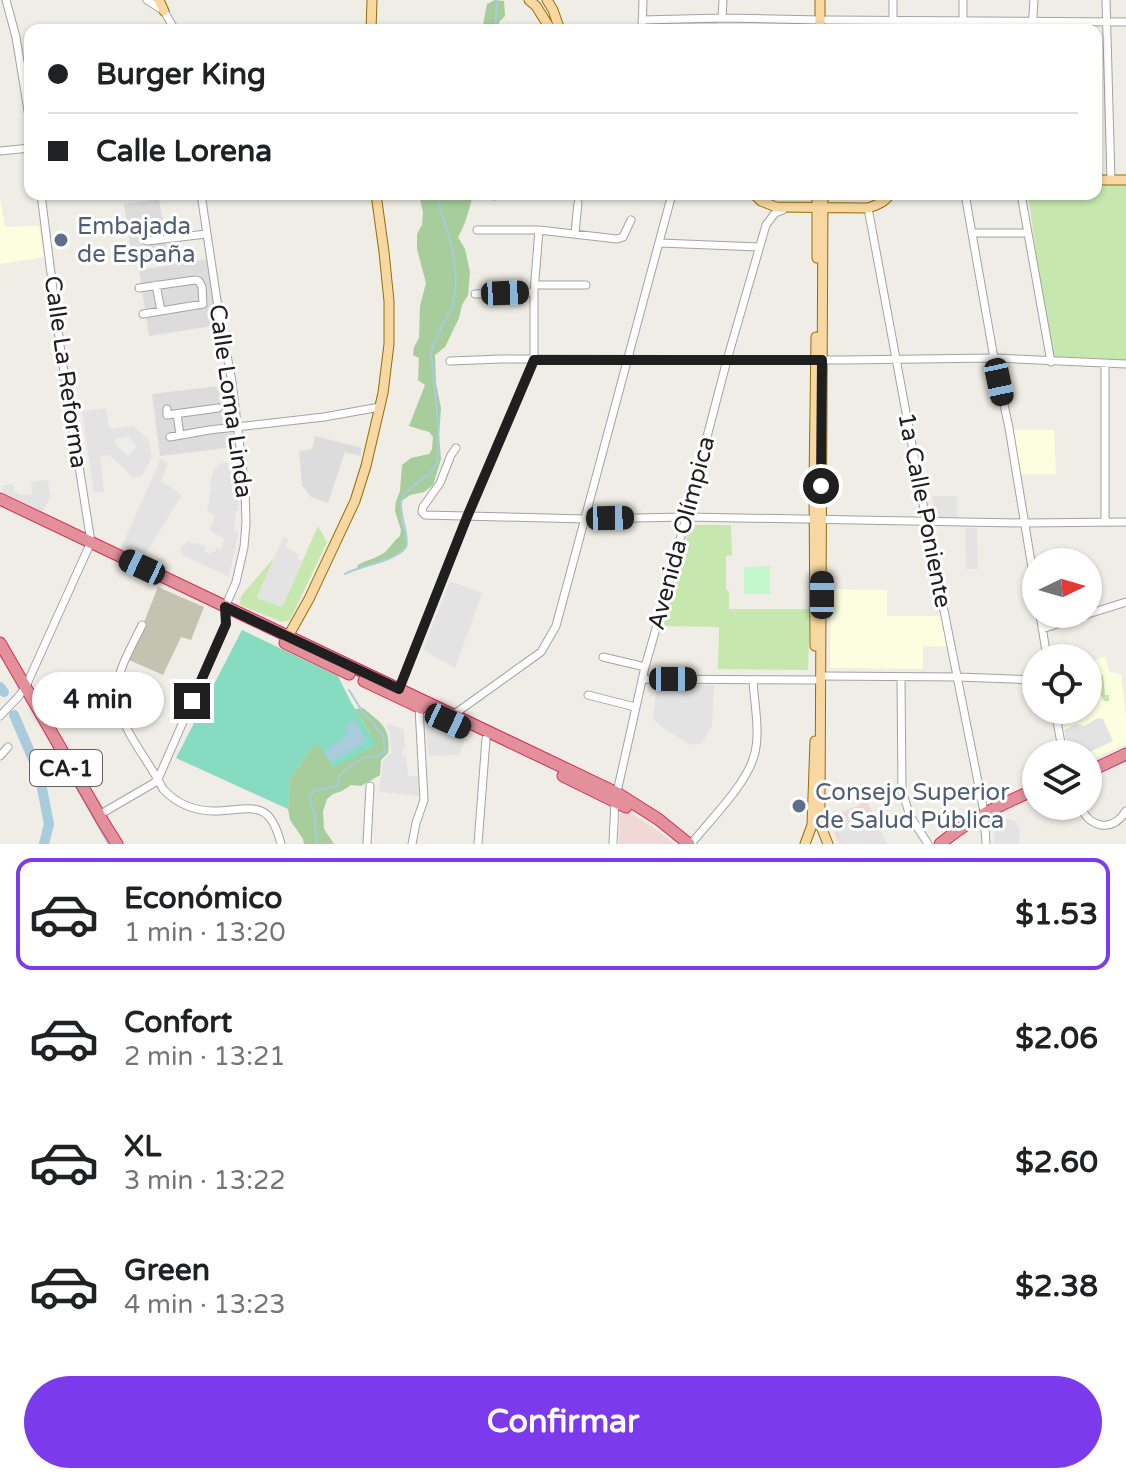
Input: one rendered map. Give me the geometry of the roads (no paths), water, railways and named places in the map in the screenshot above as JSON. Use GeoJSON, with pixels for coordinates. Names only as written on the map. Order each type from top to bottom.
{"type":"FeatureCollection","features":[{"type":"Feature","properties":{"kind":"highway"},"geometry":{"type":"LineString","coordinates":[[0,499],[419,707],[616,797],[679,844]]}},
{"type":"Feature","properties":{"kind":"highway"},"geometry":{"type":"LineString","coordinates":[[0,507],[90,545]]}},
{"type":"Feature","properties":{"kind":"highway"},"geometry":{"type":"LineString","coordinates":[[286,640],[399,689],[616,797],[658,819],[690,844]]}},
{"type":"Feature","properties":{"kind":"highway","name":"CA-1"},"geometry":{"type":"LineString","coordinates":[[0,643],[109,844]]}},
{"type":"Feature","properties":{"kind":"highway","name":"CA-1"},"geometry":{"type":"LineString","coordinates":[[0,653],[117,844]]}},
{"type":"Feature","properties":{"kind":"highway"},"geometry":{"type":"LineString","coordinates":[[1102,762],[1125,756]]}},
{"type":"Feature","properties":{"kind":"highway"},"geometry":{"type":"LineString","coordinates":[[1102,766],[1125,756]]}},
{"type":"Feature","properties":{"kind":"highway"},"geometry":{"type":"LineString","coordinates":[[949,844],[985,816],[1022,796]]}},
{"type":"Feature","properties":{"kind":"highway"},"geometry":{"type":"LineString","coordinates":[[940,844],[962,826],[1022,801]]}},
{"type":"Feature","properties":{"kind":"main road"},"geometry":{"type":"LineString","coordinates":[[152,0],[164,11]]}},
{"type":"Feature","properties":{"kind":"main road"},"geometry":{"type":"LineString","coordinates":[[371,24],[372,0]]}},
{"type":"Feature","properties":{"kind":"main road"},"geometry":{"type":"LineString","coordinates":[[529,0],[547,24]]}},
{"type":"Feature","properties":{"kind":"main road"},"geometry":{"type":"LineString","coordinates":[[547,0],[558,24]]}},
{"type":"Feature","properties":{"kind":"main road"},"geometry":{"type":"LineString","coordinates":[[820,0],[823,24]]}},
{"type":"Feature","properties":{"kind":"main road"},"geometry":{"type":"LineString","coordinates":[[823,24],[826,0]]}},
{"type":"Feature","properties":{"kind":"main road"},"geometry":{"type":"LineString","coordinates":[[1102,180],[1126,180]]}},
{"type":"Feature","properties":{"kind":"main road"},"geometry":{"type":"LineString","coordinates":[[286,640],[355,501],[386,378],[389,313],[377,200]]}},
{"type":"Feature","properties":{"kind":"main road"},"geometry":{"type":"LineString","coordinates":[[762,200],[776,207],[868,208],[886,200]]}},
{"type":"Feature","properties":{"kind":"main road"},"geometry":{"type":"LineString","coordinates":[[818,200],[820,208]]}},
{"type":"Feature","properties":{"kind":"main road"},"geometry":{"type":"LineString","coordinates":[[822,200],[818,678],[820,824],[828,844]]}},
{"type":"Feature","properties":{"kind":"main road"},"geometry":{"type":"LineString","coordinates":[[805,844],[812,825],[818,678]]}},
{"type":"Feature","properties":{"kind":"street"},"geometry":{"type":"LineString","coordinates":[[6,0],[24,86]]}},
{"type":"Feature","properties":{"kind":"street"},"geometry":{"type":"LineString","coordinates":[[642,24],[643,0]]}},
{"type":"Feature","properties":{"kind":"street"},"geometry":{"type":"LineString","coordinates":[[722,18],[723,0]]}},
{"type":"Feature","properties":{"kind":"street"},"geometry":{"type":"LineString","coordinates":[[893,0],[893,24]]}},
{"type":"Feature","properties":{"kind":"street"},"geometry":{"type":"LineString","coordinates":[[963,0],[963,24]]}},
{"type":"Feature","properties":{"kind":"street"},"geometry":{"type":"LineString","coordinates":[[1033,24],[1034,0]]}},
{"type":"Feature","properties":{"kind":"street"},"geometry":{"type":"LineString","coordinates":[[1106,0],[1111,180]]}},
{"type":"Feature","properties":{"kind":"street"},"geometry":{"type":"LineString","coordinates":[[164,11],[172,24]]}},
{"type":"Feature","properties":{"kind":"street"},"geometry":{"type":"LineString","coordinates":[[642,20],[722,18],[809,24]]}},
{"type":"Feature","properties":{"kind":"street"},"geometry":{"type":"LineString","coordinates":[[835,24],[893,19],[1126,22]]}},
{"type":"Feature","properties":{"kind":"street"},"geometry":{"type":"LineString","coordinates":[[0,151],[24,149]]}},
{"type":"Feature","properties":{"kind":"street","name":"Calle La Reforma"},"geometry":{"type":"LineString","coordinates":[[42,200],[90,545]]}},
{"type":"Feature","properties":{"kind":"street","name":"Calle Loma Linda"},"geometry":{"type":"LineString","coordinates":[[158,779],[226,624],[226,611],[236,582],[245,533],[245,489],[239,428],[202,200]]}},
{"type":"Feature","properties":{"kind":"street"},"geometry":{"type":"LineString","coordinates":[[453,716],[541,652],[561,614],[671,200]]}},
{"type":"Feature","properties":{"kind":"street","name":"Avenida Olímpica"},"geometry":{"type":"LineString","coordinates":[[613,844],[616,797],[635,707],[766,225],[759,200]]}},
{"type":"Feature","properties":{"kind":"street"},"geometry":{"type":"LineString","coordinates":[[966,200],[1028,548]]}},
{"type":"Feature","properties":{"kind":"street"},"geometry":{"type":"LineString","coordinates":[[1022,200],[1051,362]]}},
{"type":"Feature","properties":{"kind":"street"},"geometry":{"type":"LineString","coordinates":[[575,233],[578,203]]}},
{"type":"Feature","properties":{"kind":"street"},"geometry":{"type":"LineString","coordinates":[[766,225],[775,213],[793,207]]}},
{"type":"Feature","properties":{"kind":"street","name":"1a Calle Poniente"},"geometry":{"type":"LineString","coordinates":[[868,208],[985,816],[986,844]]}},
{"type":"Feature","properties":{"kind":"street"},"geometry":{"type":"LineString","coordinates":[[477,230],[539,230],[617,239],[623,237],[631,220]]}},
{"type":"Feature","properties":{"kind":"street"},"geometry":{"type":"LineString","coordinates":[[399,689],[534,360],[539,230]]}},
{"type":"Feature","properties":{"kind":"street"},"geometry":{"type":"LineString","coordinates":[[972,233],[1028,233]]}},
{"type":"Feature","properties":{"kind":"street"},"geometry":{"type":"LineString","coordinates":[[147,241],[206,234]]}},
{"type":"Feature","properties":{"kind":"street"},"geometry":{"type":"LineString","coordinates":[[660,243],[759,247]]}},
{"type":"Feature","properties":{"kind":"street"},"geometry":{"type":"LineString","coordinates":[[139,288],[195,280],[202,287],[203,304],[143,314]]}},
{"type":"Feature","properties":{"kind":"street"},"geometry":{"type":"LineString","coordinates":[[202,287],[214,280]]}},
{"type":"Feature","properties":{"kind":"street"},"geometry":{"type":"LineString","coordinates":[[156,285],[161,311]]}},
{"type":"Feature","properties":{"kind":"street"},"geometry":{"type":"LineString","coordinates":[[475,294],[586,285]]}},
{"type":"Feature","properties":{"kind":"street"},"geometry":{"type":"LineString","coordinates":[[203,297],[209,296],[217,301]]}},
{"type":"Feature","properties":{"kind":"street"},"geometry":{"type":"LineString","coordinates":[[450,361],[994,358],[1126,364]]}},
{"type":"Feature","properties":{"kind":"street"},"geometry":{"type":"LineString","coordinates":[[1105,364],[1105,522]]}},
{"type":"Feature","properties":{"kind":"street"},"geometry":{"type":"LineString","coordinates":[[170,437],[380,407]]}},
{"type":"Feature","properties":{"kind":"street"},"geometry":{"type":"LineString","coordinates":[[167,409],[167,415],[218,408]]}},
{"type":"Feature","properties":{"kind":"street"},"geometry":{"type":"LineString","coordinates":[[206,410],[209,430]]}},
{"type":"Feature","properties":{"kind":"street"},"geometry":{"type":"LineString","coordinates":[[177,414],[180,435]]}},
{"type":"Feature","properties":{"kind":"street"},"geometry":{"type":"LineString","coordinates":[[456,448],[440,483],[423,507],[424,515],[1126,522]]}},
{"type":"Feature","properties":{"kind":"street"},"geometry":{"type":"LineString","coordinates":[[0,716],[24,689],[90,545]]}},
{"type":"Feature","properties":{"kind":"street"},"geometry":{"type":"LineString","coordinates":[[1102,610],[1126,602]]}},
{"type":"Feature","properties":{"kind":"street"},"geometry":{"type":"LineString","coordinates":[[142,625],[121,669],[118,709],[163,789],[171,798],[194,809],[251,808],[261,811],[276,826],[281,844]]}},
{"type":"Feature","properties":{"kind":"street"},"geometry":{"type":"LineString","coordinates":[[1045,628],[1042,629],[1045,644]]}},
{"type":"Feature","properties":{"kind":"street"},"geometry":{"type":"LineString","coordinates":[[603,657],[645,667]]}},
{"type":"Feature","properties":{"kind":"street"},"geometry":{"type":"LineString","coordinates":[[901,678],[902,791],[910,816],[928,844]]}},
{"type":"Feature","properties":{"kind":"street"},"geometry":{"type":"LineString","coordinates":[[642,679],[1022,679]]}},
{"type":"Feature","properties":{"kind":"street"},"geometry":{"type":"LineString","coordinates":[[690,844],[732,794],[754,756],[757,740],[753,680]]}},
{"type":"Feature","properties":{"kind":"street"},"geometry":{"type":"LineString","coordinates":[[588,695],[635,707]]}},
{"type":"Feature","properties":{"kind":"street"},"geometry":{"type":"LineString","coordinates":[[412,844],[424,800],[419,707]]}},
{"type":"Feature","properties":{"kind":"street"},"geometry":{"type":"LineString","coordinates":[[478,844],[486,739]]}},
{"type":"Feature","properties":{"kind":"street"},"geometry":{"type":"LineString","coordinates":[[99,815],[158,779]]}},
{"type":"Feature","properties":{"kind":"street"},"geometry":{"type":"LineString","coordinates":[[367,844],[370,786]]}},
{"type":"Feature","properties":{"kind":"street"},"geometry":{"type":"LineString","coordinates":[[1091,820],[1100,825],[1115,822],[1126,811]]}},
{"type":"Feature","properties":{"kind":"water"},"geometry":{"type":"Polygon","coordinates":[[[354,720],[367,741],[331,763],[324,751],[348,735],[344,727],[354,720]]]}},
{"type":"Feature","properties":{"kind":"waterway"},"geometry":{"type":"LineString","coordinates":[[495,24],[497,0]]}},
{"type":"Feature","properties":{"kind":"waterway"},"geometry":{"type":"LineString","coordinates":[[345,574],[395,556],[406,547],[401,509],[403,498],[436,464],[438,426],[431,353],[452,306],[456,279],[452,250],[437,200]]}},
{"type":"Feature","properties":{"kind":"waterway"},"geometry":{"type":"LineString","coordinates":[[0,687],[4,692]]}},
{"type":"Feature","properties":{"kind":"waterway"},"geometry":{"type":"LineString","coordinates":[[317,844],[315,817],[309,796],[314,791],[337,786],[340,775],[346,769],[364,758],[385,752],[383,735],[349,690]]}},
{"type":"Feature","properties":{"kind":"waterway"},"geometry":{"type":"LineString","coordinates":[[14,715],[39,773],[49,824],[44,844]]}},
{"type":"Feature","properties":{"kind":"waterway"},"geometry":{"type":"LineString","coordinates":[[46,734],[108,843]]}},
{"type":"Feature","properties":{"kind":"place","name":"Embajada de España"},"geometry":{"type":"Point","coordinates":[61,240]}},
{"type":"Feature","properties":{"kind":"place","name":"Consejo Superior de Salud Pública"},"geometry":{"type":"Point","coordinates":[799,806]}}]}
